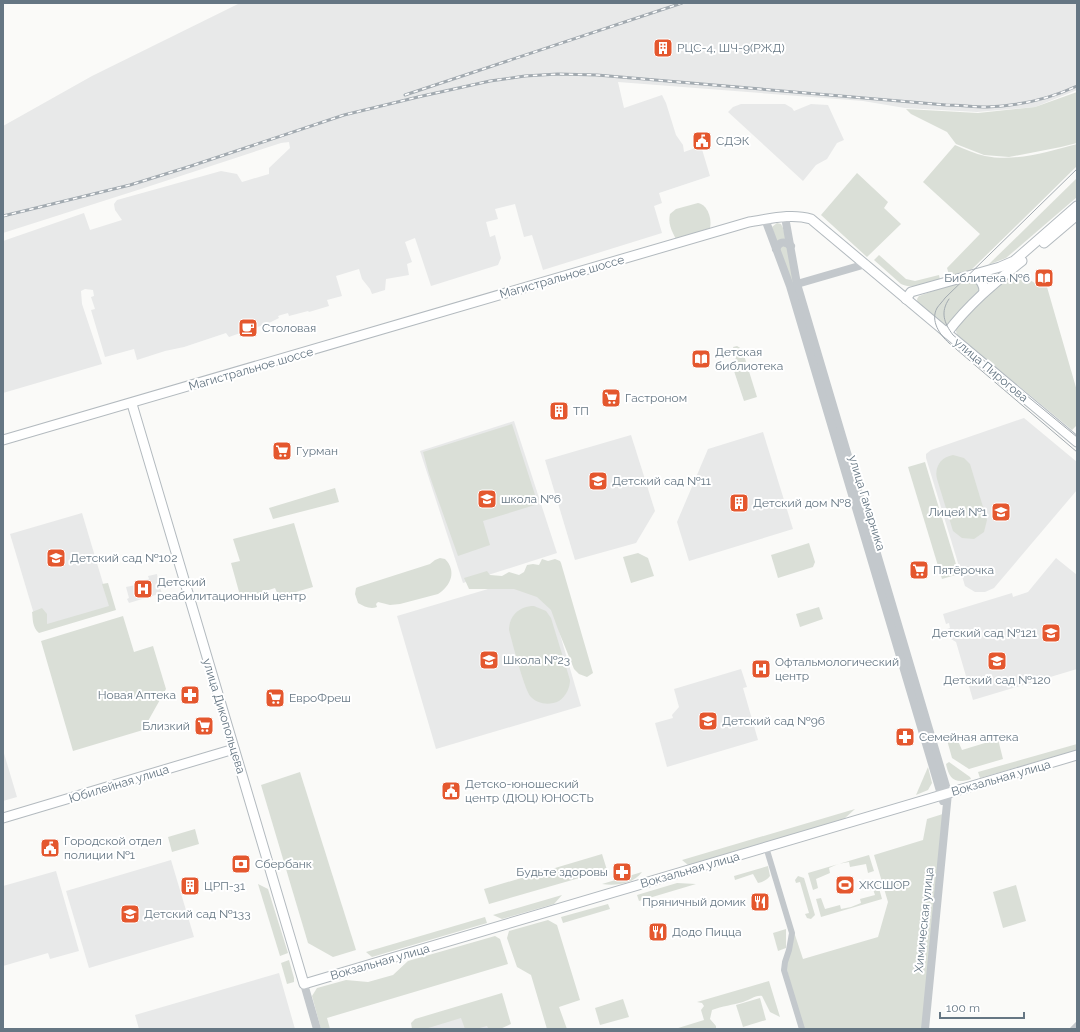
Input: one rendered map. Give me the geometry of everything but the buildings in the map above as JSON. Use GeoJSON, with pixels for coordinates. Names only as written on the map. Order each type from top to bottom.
{"type":"FeatureCollection","features":[{"type":"Feature","properties":{"kind":"main road"},"geometry":{"type":"LineString","coordinates":[[906,299],[911,292],[1000,267],[1014,261],[1077,206]]}},
{"type":"Feature","properties":{"kind":"main road"},"geometry":{"type":"LineString","coordinates":[[947,333],[966,310],[984,292],[1077,215]]}},
{"type":"Feature","properties":{"kind":"main road","name":"Магистральное шоссе"},"geometry":{"type":"LineString","coordinates":[[3,440],[132,404],[750,222],[800,216],[811,219],[906,299]]}},
{"type":"Feature","properties":{"kind":"main road"},"geometry":{"type":"LineString","coordinates":[[973,275],[979,279],[984,286],[984,292]]}},
{"type":"Feature","properties":{"kind":"main road","name":"улица Пирогова"},"geometry":{"type":"LineString","coordinates":[[906,299],[1077,442]]}},
{"type":"Feature","properties":{"kind":"main road","name":"улица Дикопольцева"},"geometry":{"type":"LineString","coordinates":[[132,404],[304,984]]}},
{"type":"Feature","properties":{"kind":"main road","name":"Юбилейная улица"},"geometry":{"type":"LineString","coordinates":[[3,818],[234,749]]}},
{"type":"Feature","properties":{"kind":"main road","name":"Вокзальная улица"},"geometry":{"type":"LineString","coordinates":[[304,984],[1077,755]]}},
{"type":"Feature","properties":{"kind":"street","name":"улица Гамарника"},"geometry":{"type":"LineString","coordinates":[[785,217],[797,284],[945,794]]}},
{"type":"Feature","properties":{"kind":"street","name":"улица Гамарника"},"geometry":{"type":"LineString","coordinates":[[765,220],[790,286],[945,794]]}},
{"type":"Feature","properties":{"kind":"street"},"geometry":{"type":"LineString","coordinates":[[776,250],[779,243],[787,243],[790,246]]}},
{"type":"Feature","properties":{"kind":"street"},"geometry":{"type":"LineString","coordinates":[[797,284],[866,264]]}},
{"type":"Feature","properties":{"kind":"street","name":"Химическая улица"},"geometry":{"type":"LineString","coordinates":[[925,1029],[946,813],[945,794]]}},
{"type":"Feature","properties":{"kind":"street"},"geometry":{"type":"LineString","coordinates":[[766,847],[792,933],[784,970],[802,1029]]}},
{"type":"Feature","properties":{"kind":"street","name":"улица Дикопольцева"},"geometry":{"type":"LineString","coordinates":[[304,984],[317,1029]]}},
{"type":"Feature","properties":{"kind":"street"},"geometry":{"type":"LineString","coordinates":[[1073,1029],[1077,1025]]}},
{"type":"Feature","properties":{"kind":"shaded area"},"geometry":{"type":"Polygon","coordinates":[[[240,3],[1077,3],[1077,90],[1035,107],[977,112],[905,108],[863,101],[618,82],[624,108],[662,95],[676,135],[683,145],[684,152],[701,146],[710,176],[659,193],[662,203],[654,206],[662,233],[543,270],[532,235],[524,237],[515,204],[495,209],[498,219],[486,222],[490,237],[495,235],[501,258],[498,265],[431,286],[415,238],[405,242],[412,262],[407,264],[409,275],[386,279],[385,290],[372,294],[362,279],[359,269],[336,276],[342,296],[327,300],[329,306],[289,316],[288,313],[278,316],[279,318],[269,323],[229,337],[226,333],[184,347],[165,351],[137,360],[134,349],[105,357],[91,310],[95,309],[91,297],[94,296],[93,290],[85,289],[81,291],[82,304],[102,364],[3,393],[3,241],[84,213],[90,230],[122,220],[115,210],[114,204],[117,200],[221,171],[237,174],[242,182],[269,174],[269,168],[290,148],[289,142],[281,143],[3,233],[3,126],[92,76],[240,3]]]}},
{"type":"Feature","properties":{"kind":"shaded area"},"geometry":{"type":"Polygon","coordinates":[[[1077,92],[1077,143],[1009,157],[984,155],[956,144],[947,132],[911,114],[906,109],[978,113],[1035,107],[1077,92]]]}},
{"type":"Feature","properties":{"kind":"shaded area"},"geometry":{"type":"Polygon","coordinates":[[[741,104],[785,104],[794,111],[811,104],[828,105],[844,140],[837,143],[827,159],[816,165],[803,181],[728,112],[733,107],[741,104]]]}},
{"type":"Feature","properties":{"kind":"shaded area"},"geometry":{"type":"Polygon","coordinates":[[[1077,144],[1077,166],[967,274],[950,278],[947,268],[980,234],[923,182],[955,145],[981,155],[996,158],[1008,158],[1031,155],[1077,144]]]}},
{"type":"Feature","properties":{"kind":"shaded area"},"geometry":{"type":"Polygon","coordinates":[[[857,173],[888,202],[884,208],[901,224],[867,257],[821,215],[857,173]]]}},
{"type":"Feature","properties":{"kind":"shaded area"},"geometry":{"type":"Polygon","coordinates":[[[1077,178],[1077,197],[1006,258],[988,265],[1077,178]]]}},
{"type":"Feature","properties":{"kind":"shaded area"},"geometry":{"type":"Polygon","coordinates":[[[698,203],[707,209],[710,228],[676,239],[670,226],[670,214],[676,209],[698,203]]]}},
{"type":"Feature","properties":{"kind":"shaded area"},"geometry":{"type":"Polygon","coordinates":[[[777,223],[781,224],[783,228],[840,438],[772,227],[777,223]]]}},
{"type":"Feature","properties":{"kind":"shaded area"},"geometry":{"type":"Polygon","coordinates":[[[879,255],[906,279],[915,281],[939,275],[940,280],[915,286],[906,286],[901,284],[874,260],[879,255]]]}},
{"type":"Feature","properties":{"kind":"shaded area"},"geometry":{"type":"Polygon","coordinates":[[[1016,272],[1040,286],[1047,287],[1077,391],[1077,425],[1072,430],[957,335],[955,327],[961,319],[1012,273],[1016,272]]]}},
{"type":"Feature","properties":{"kind":"shaded area"},"geometry":{"type":"Polygon","coordinates":[[[971,281],[979,286],[978,292],[951,323],[947,325],[942,325],[918,305],[917,299],[919,296],[958,282],[971,281]]]}},
{"type":"Feature","properties":{"kind":"shaded area"},"geometry":{"type":"Polygon","coordinates":[[[737,346],[742,349],[757,397],[744,401],[733,368],[736,357],[733,347],[737,346]]]}},
{"type":"Feature","properties":{"kind":"shaded area","name":"Лицей №1"},"geometry":{"type":"Polygon","coordinates":[[[1024,418],[1077,462],[1077,490],[994,588],[985,592],[975,592],[965,586],[926,454],[931,450],[1024,418]]]}},
{"type":"Feature","properties":{"kind":"shaded area","name":"школа №6"},"geometry":{"type":"Polygon","coordinates":[[[514,421],[557,553],[463,583],[420,451],[514,421]]]}},
{"type":"Feature","properties":{"kind":"shaded area","name":"школа №6"},"geometry":{"type":"Polygon","coordinates":[[[512,424],[538,504],[483,521],[490,545],[458,556],[429,474],[423,452],[512,424]]]}},
{"type":"Feature","properties":{"kind":"shaded area"},"geometry":{"type":"Polygon","coordinates":[[[763,432],[793,529],[689,561],[677,522],[708,449],[763,432]]]}},
{"type":"Feature","properties":{"kind":"shaded area","name":"Детский сад №11"},"geometry":{"type":"Polygon","coordinates":[[[631,435],[655,511],[636,543],[575,560],[545,460],[631,435]]]}},
{"type":"Feature","properties":{"kind":"shaded area"},"geometry":{"type":"Polygon","coordinates":[[[953,455],[964,458],[970,464],[987,520],[984,532],[974,539],[962,538],[953,531],[936,475],[939,463],[945,458],[953,455]]]}},
{"type":"Feature","properties":{"kind":"shaded area"},"geometry":{"type":"Polygon","coordinates":[[[925,462],[959,574],[942,579],[908,467],[925,462]]]}},
{"type":"Feature","properties":{"kind":"shaded area"},"geometry":{"type":"Polygon","coordinates":[[[335,488],[339,502],[273,519],[269,508],[335,488]]]}},
{"type":"Feature","properties":{"kind":"shaded area","name":"Детский сад №102"},"geometry":{"type":"Polygon","coordinates":[[[82,513],[111,610],[39,631],[10,534],[82,513]]]}},
{"type":"Feature","properties":{"kind":"shaded area"},"geometry":{"type":"Polygon","coordinates":[[[294,523],[313,587],[279,597],[275,588],[241,599],[231,563],[240,561],[233,539],[294,523]]]}},
{"type":"Feature","properties":{"kind":"shaded area"},"geometry":{"type":"Polygon","coordinates":[[[809,543],[815,562],[813,567],[778,578],[771,555],[809,543]]]}},
{"type":"Feature","properties":{"kind":"shaded area"},"geometry":{"type":"Polygon","coordinates":[[[638,553],[648,558],[654,576],[631,583],[623,557],[638,553]]]}},
{"type":"Feature","properties":{"kind":"shaded area"},"geometry":{"type":"Polygon","coordinates":[[[440,558],[445,559],[449,564],[451,568],[451,578],[443,591],[438,594],[400,604],[390,605],[378,602],[376,604],[377,607],[374,608],[358,603],[355,594],[356,588],[430,564],[440,558]]]}},
{"type":"Feature","properties":{"kind":"shaded area"},"geometry":{"type":"Polygon","coordinates":[[[1056,558],[1077,575],[1077,669],[973,700],[956,642],[951,639],[947,629],[950,628],[949,623],[946,624],[943,614],[1012,593],[1013,597],[1028,592],[1056,558]]]}},
{"type":"Feature","properties":{"kind":"shaded area"},"geometry":{"type":"Polygon","coordinates":[[[542,559],[548,561],[555,559],[561,563],[593,673],[587,677],[579,674],[574,669],[551,610],[537,597],[514,589],[469,589],[464,578],[487,571],[490,575],[502,576],[509,572],[519,575],[524,572],[527,565],[539,565],[542,559]]]}},
{"type":"Feature","properties":{"kind":"shaded area","name":"Школа №23"},"geometry":{"type":"Polygon","coordinates":[[[542,573],[581,706],[436,749],[397,616],[542,573]]]}},
{"type":"Feature","properties":{"kind":"shaded area","name":"Детский реабилитационный центр"},"geometry":{"type":"Polygon","coordinates":[[[157,574],[157,581],[162,593],[129,603],[127,599],[129,598],[126,587],[145,583],[144,580],[149,579],[148,576],[157,574]]]}},
{"type":"Feature","properties":{"kind":"shaded area"},"geometry":{"type":"Polygon","coordinates":[[[108,583],[116,610],[39,633],[35,628],[32,612],[42,608],[47,614],[47,624],[109,606],[102,584],[108,583]]]}},
{"type":"Feature","properties":{"kind":"shaded area"},"geometry":{"type":"Polygon","coordinates":[[[529,606],[534,606],[546,611],[551,618],[570,680],[566,694],[555,703],[543,703],[536,701],[530,696],[515,654],[509,630],[509,625],[513,616],[519,610],[529,606]]]}},
{"type":"Feature","properties":{"kind":"shaded area"},"geometry":{"type":"Polygon","coordinates":[[[819,607],[823,619],[800,627],[796,614],[819,607]]]}},
{"type":"Feature","properties":{"kind":"shaded area"},"geometry":{"type":"Polygon","coordinates":[[[123,616],[134,652],[153,646],[166,689],[143,730],[73,751],[41,641],[123,616]]]}},
{"type":"Feature","properties":{"kind":"shaded area","name":"Детский сад №96"},"geometry":{"type":"Polygon","coordinates":[[[741,669],[747,687],[743,688],[758,740],[667,767],[655,723],[673,718],[672,715],[679,707],[674,689],[741,669]]]}},
{"type":"Feature","properties":{"kind":"shaded area"},"geometry":{"type":"Polygon","coordinates":[[[961,736],[962,740],[958,741],[962,750],[998,739],[1003,759],[969,769],[952,758],[947,740],[961,736]]]}},
{"type":"Feature","properties":{"kind":"shaded area"},"geometry":{"type":"Polygon","coordinates":[[[1077,744],[1077,750],[980,778],[978,772],[1077,744]]]}},
{"type":"Feature","properties":{"kind":"shaded area"},"geometry":{"type":"Polygon","coordinates":[[[3,750],[17,797],[3,801],[3,750]]]}},
{"type":"Feature","properties":{"kind":"shaded area"},"geometry":{"type":"Polygon","coordinates":[[[949,762],[971,779],[957,781],[951,777],[946,764],[949,762]]]}},
{"type":"Feature","properties":{"kind":"shaded area"},"geometry":{"type":"Polygon","coordinates":[[[928,767],[932,783],[928,790],[916,795],[928,767]]]}},
{"type":"Feature","properties":{"kind":"shaded area"},"geometry":{"type":"Polygon","coordinates":[[[300,772],[356,950],[333,957],[308,943],[261,785],[300,772]]]}},
{"type":"Feature","properties":{"kind":"shaded area"},"geometry":{"type":"Polygon","coordinates":[[[855,809],[844,819],[688,865],[682,860],[855,809]]]}},
{"type":"Feature","properties":{"kind":"shaded area"},"geometry":{"type":"Polygon","coordinates":[[[946,813],[925,1029],[802,1029],[785,962],[794,932],[803,959],[878,937],[888,902],[874,855],[923,840],[927,819],[946,813]]]}},
{"type":"Feature","properties":{"kind":"shaded area"},"geometry":{"type":"Polygon","coordinates":[[[195,829],[199,844],[172,852],[168,837],[195,829]]]}},
{"type":"Feature","properties":{"kind":"shaded area"},"geometry":{"type":"Polygon","coordinates":[[[602,854],[607,870],[489,904],[484,889],[602,854]]]}},
{"type":"Feature","properties":{"kind":"shaded area"},"geometry":{"type":"Polygon","coordinates":[[[869,855],[874,871],[868,873],[866,864],[850,867],[849,862],[839,864],[869,855]]]}},
{"type":"Feature","properties":{"kind":"shaded area","name":"Детский сад №133"},"geometry":{"type":"Polygon","coordinates":[[[171,860],[194,937],[89,968],[66,891],[171,860]]]}},
{"type":"Feature","properties":{"kind":"shaded area"},"geometry":{"type":"Polygon","coordinates":[[[837,864],[829,868],[830,873],[816,879],[818,888],[813,890],[808,873],[837,864]]]}},
{"type":"Feature","properties":{"kind":"shaded area"},"geometry":{"type":"Polygon","coordinates":[[[768,866],[770,876],[768,879],[758,883],[753,874],[735,880],[734,876],[768,866]]]}},
{"type":"Feature","properties":{"kind":"shaded area"},"geometry":{"type":"Polygon","coordinates":[[[56,871],[79,951],[50,959],[48,953],[3,966],[3,886],[56,871]]]}},
{"type":"Feature","properties":{"kind":"shaded area"},"geometry":{"type":"Polygon","coordinates":[[[642,872],[629,882],[613,885],[602,884],[642,872]]]}},
{"type":"Feature","properties":{"kind":"shaded area"},"geometry":{"type":"Polygon","coordinates":[[[798,876],[804,878],[815,915],[811,919],[807,918],[805,914],[809,913],[800,882],[796,883],[795,880],[798,876]]]}},
{"type":"Feature","properties":{"kind":"shaded area"},"geometry":{"type":"Polygon","coordinates":[[[877,881],[882,899],[821,917],[816,899],[821,898],[825,909],[840,905],[841,909],[851,907],[861,903],[860,899],[875,895],[871,883],[877,881]]]}},
{"type":"Feature","properties":{"kind":"shaded area"},"geometry":{"type":"Polygon","coordinates":[[[677,883],[696,884],[639,901],[637,895],[677,883]]]}},
{"type":"Feature","properties":{"kind":"shaded area"},"geometry":{"type":"Polygon","coordinates":[[[258,884],[268,889],[288,953],[280,956],[258,884]]]}},
{"type":"Feature","properties":{"kind":"shaded area"},"geometry":{"type":"Polygon","coordinates":[[[1016,885],[1026,921],[1003,928],[993,892],[1016,885]]]}},
{"type":"Feature","properties":{"kind":"shaded area"},"geometry":{"type":"Polygon","coordinates":[[[562,895],[554,904],[502,919],[493,915],[562,895]]]}},
{"type":"Feature","properties":{"kind":"shaded area"},"geometry":{"type":"Polygon","coordinates":[[[608,904],[610,909],[563,923],[561,917],[608,904]]]}},
{"type":"Feature","properties":{"kind":"shaded area"},"geometry":{"type":"Polygon","coordinates":[[[485,917],[487,923],[372,957],[366,952],[485,917]]]}},
{"type":"Feature","properties":{"kind":"shaded area"},"geometry":{"type":"Polygon","coordinates":[[[548,920],[557,925],[580,1000],[559,1007],[567,1029],[547,1029],[531,975],[517,967],[507,938],[509,931],[548,920]]]}},
{"type":"Feature","properties":{"kind":"shaded area"},"geometry":{"type":"Polygon","coordinates":[[[786,929],[786,948],[778,951],[773,933],[786,929]]]}},
{"type":"Feature","properties":{"kind":"shaded area"},"geometry":{"type":"Polygon","coordinates":[[[495,936],[500,939],[508,964],[327,1018],[330,1029],[321,1029],[312,996],[317,988],[346,980],[368,982],[393,975],[408,961],[495,936]]]}},
{"type":"Feature","properties":{"kind":"shaded area"},"geometry":{"type":"Polygon","coordinates":[[[289,960],[294,982],[287,984],[281,963],[289,960]]]}},
{"type":"Feature","properties":{"kind":"shaded area"},"geometry":{"type":"Polygon","coordinates":[[[279,973],[295,1029],[139,1029],[135,1015],[279,973]]]}},
{"type":"Feature","properties":{"kind":"shaded area"},"geometry":{"type":"Polygon","coordinates":[[[769,981],[780,1017],[770,1012],[762,996],[759,996],[712,1010],[710,1019],[716,1026],[716,1029],[675,1029],[704,1020],[701,1010],[704,1006],[702,1003],[697,1002],[769,981]]]}},
{"type":"Feature","properties":{"kind":"shaded area"},"geometry":{"type":"Polygon","coordinates":[[[502,993],[511,1024],[500,1029],[488,1029],[487,1026],[476,1029],[465,1029],[461,1018],[425,1029],[412,1029],[411,1023],[415,1019],[502,993]]]}},
{"type":"Feature","properties":{"kind":"shaded area"},"geometry":{"type":"Polygon","coordinates":[[[760,998],[766,1020],[743,1027],[736,1005],[760,998]]]}},
{"type":"Feature","properties":{"kind":"shaded area"},"geometry":{"type":"Polygon","coordinates":[[[623,999],[629,1017],[600,1025],[595,1008],[623,999]]]}},
{"type":"Feature","properties":{"kind":"shaded area"},"geometry":{"type":"Polygon","coordinates":[[[483,1011],[488,1029],[421,1029],[483,1011]]]}},
{"type":"Feature","properties":{"kind":"tram line"},"geometry":{"type":"LineString","coordinates":[[1077,169],[945,298],[935,313],[935,323],[939,332],[949,343],[1077,452]]}},
{"type":"Feature","properties":{"kind":"tram line"},"geometry":{"type":"LineString","coordinates":[[949,299],[946,304],[944,317],[945,322],[953,335],[1077,437]]}},
{"type":"Feature","properties":{"kind":"railway"},"geometry":{"type":"LineString","coordinates":[[405,95],[682,3]]}},
{"type":"Feature","properties":{"kind":"railway"},"geometry":{"type":"LineString","coordinates":[[3,216],[130,185],[344,115],[490,81],[525,76],[558,74],[597,75],[982,107],[1010,105],[1033,101],[1055,95],[1077,86]]}},
{"type":"Feature","properties":{"kind":"place","name":"РЦС-4, ШЧ-9(РЖД)"},"geometry":{"type":"Point","coordinates":[663,48]}},
{"type":"Feature","properties":{"kind":"place","name":"СДЭК"},"geometry":{"type":"Point","coordinates":[702,141]}},
{"type":"Feature","properties":{"kind":"place","name":"Библитека №6"},"geometry":{"type":"Point","coordinates":[1044,278]}},
{"type":"Feature","properties":{"kind":"place","name":"Столовая"},"geometry":{"type":"Point","coordinates":[248,328]}},
{"type":"Feature","properties":{"kind":"place","name":"Детская библиотека"},"geometry":{"type":"Point","coordinates":[701,359]}},
{"type":"Feature","properties":{"kind":"place","name":"Гастроном"},"geometry":{"type":"Point","coordinates":[611,398]}},
{"type":"Feature","properties":{"kind":"place","name":"ТП"},"geometry":{"type":"Point","coordinates":[559,411]}},
{"type":"Feature","properties":{"kind":"place","name":"Гурман"},"geometry":{"type":"Point","coordinates":[282,451]}},
{"type":"Feature","properties":{"kind":"place","name":"Детский сад №11"},"geometry":{"type":"Point","coordinates":[598,481]}},
{"type":"Feature","properties":{"kind":"place","name":"школа №6"},"geometry":{"type":"Point","coordinates":[487,499]}},
{"type":"Feature","properties":{"kind":"place","name":"Детский дом №8"},"geometry":{"type":"Point","coordinates":[739,503]}},
{"type":"Feature","properties":{"kind":"place","name":"Лицей №1"},"geometry":{"type":"Point","coordinates":[1001,512]}},
{"type":"Feature","properties":{"kind":"place","name":"Детский сад №102"},"geometry":{"type":"Point","coordinates":[56,558]}},
{"type":"Feature","properties":{"kind":"place","name":"Пятёрочка"},"geometry":{"type":"Point","coordinates":[919,570]}},
{"type":"Feature","properties":{"kind":"place","name":"Детский реабилитационный центр"},"geometry":{"type":"Point","coordinates":[143,589]}},
{"type":"Feature","properties":{"kind":"place","name":"Детский сад №121"},"geometry":{"type":"Point","coordinates":[1051,633]}},
{"type":"Feature","properties":{"kind":"place","name":"Школа №23"},"geometry":{"type":"Point","coordinates":[489,660]}},
{"type":"Feature","properties":{"kind":"place","name":"Детский сад №120"},"geometry":{"type":"Point","coordinates":[997,661]}},
{"type":"Feature","properties":{"kind":"place","name":"Офтальмологический центр"},"geometry":{"type":"Point","coordinates":[761,669]}},
{"type":"Feature","properties":{"kind":"place","name":"Новая Аптека"},"geometry":{"type":"Point","coordinates":[190,695]}},
{"type":"Feature","properties":{"kind":"place","name":"ЕвроФреш"},"geometry":{"type":"Point","coordinates":[275,698]}},
{"type":"Feature","properties":{"kind":"place","name":"Детский сад №96"},"geometry":{"type":"Point","coordinates":[708,721]}},
{"type":"Feature","properties":{"kind":"place","name":"Близкий"},"geometry":{"type":"Point","coordinates":[204,726]}},
{"type":"Feature","properties":{"kind":"place","name":"Семейная аптека"},"geometry":{"type":"Point","coordinates":[905,737]}},
{"type":"Feature","properties":{"kind":"place","name":"Детско-юношеский центр (ДЮЦ) ЮНОСТЬ"},"geometry":{"type":"Point","coordinates":[451,791]}},
{"type":"Feature","properties":{"kind":"place","name":"Городской отдел полиции №1"},"geometry":{"type":"Point","coordinates":[50,848]}},
{"type":"Feature","properties":{"kind":"place","name":"Сбербанк"},"geometry":{"type":"Point","coordinates":[241,864]}},
{"type":"Feature","properties":{"kind":"place","name":"Будьте здоровы"},"geometry":{"type":"Point","coordinates":[622,872]}},
{"type":"Feature","properties":{"kind":"place","name":"ХКСШОР"},"geometry":{"type":"Point","coordinates":[845,885]}},
{"type":"Feature","properties":{"kind":"place","name":"ЦРП-31"},"geometry":{"type":"Point","coordinates":[190,886]}},
{"type":"Feature","properties":{"kind":"place","name":"Пряничный домик"},"geometry":{"type":"Point","coordinates":[760,902]}},
{"type":"Feature","properties":{"kind":"place","name":"Детский сад №133"},"geometry":{"type":"Point","coordinates":[130,914]}},
{"type":"Feature","properties":{"kind":"place","name":"Додо Пицца"},"geometry":{"type":"Point","coordinates":[658,932]}}]}
